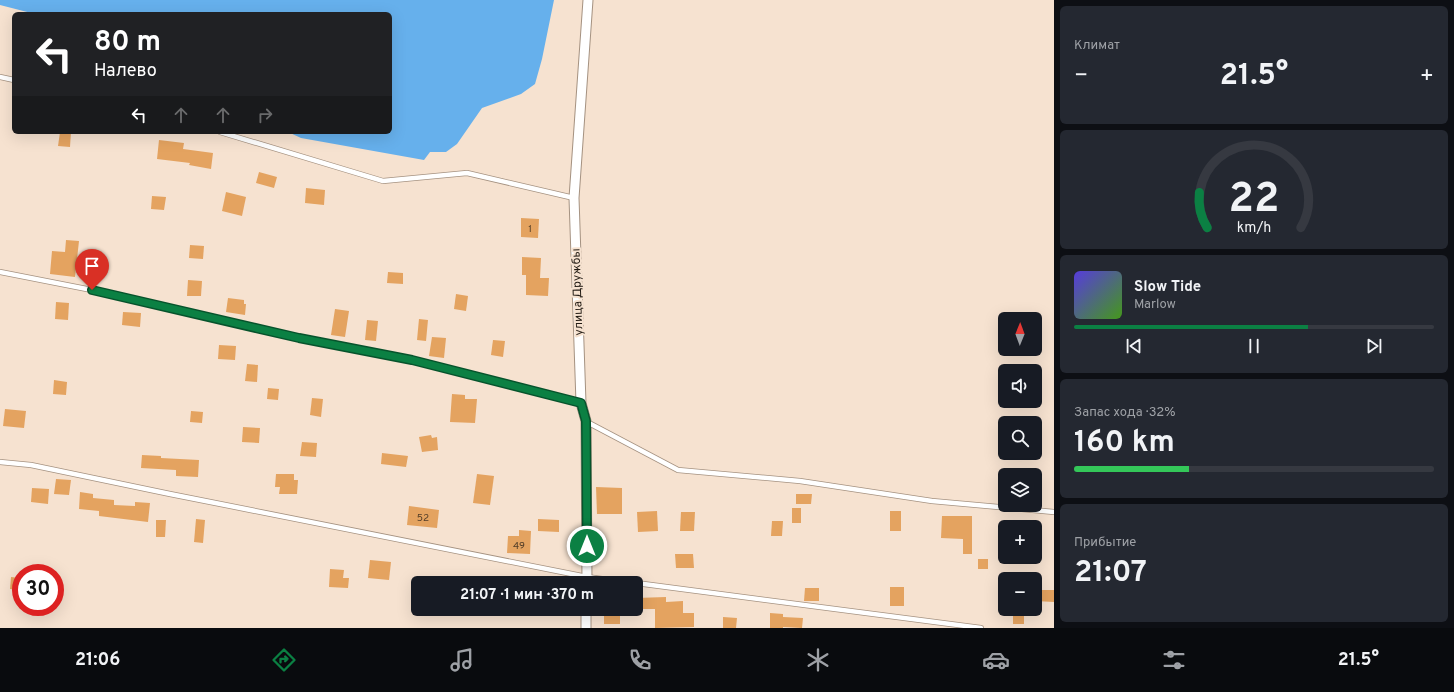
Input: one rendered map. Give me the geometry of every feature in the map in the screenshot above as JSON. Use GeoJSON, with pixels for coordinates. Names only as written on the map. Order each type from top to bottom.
{"type":"FeatureCollection","features":[{"type":"Feature","properties":{"kind":"street","name":"улица Дружбы"},"geometry":{"type":"LineString","coordinates":[[581,403],[574,198],[588,0]]}},
{"type":"Feature","properties":{"kind":"street"},"geometry":{"type":"LineString","coordinates":[[586,421],[587,576]]}},
{"type":"Feature","properties":{"kind":"street"},"geometry":{"type":"LineString","coordinates":[[586,616],[586,628]]}},
{"type":"Feature","properties":{"kind":"lane"},"geometry":{"type":"LineString","coordinates":[[0,77],[12,80]]}},
{"type":"Feature","properties":{"kind":"lane"},"geometry":{"type":"LineString","coordinates":[[227,134],[383,180],[468,173],[574,198]]}},
{"type":"Feature","properties":{"kind":"lane"},"geometry":{"type":"LineString","coordinates":[[0,272],[107,293],[299,338],[412,360],[581,403],[586,421],[678,470],[800,481],[932,501],[1054,512]]}},
{"type":"Feature","properties":{"kind":"lane"},"geometry":{"type":"LineString","coordinates":[[0,462],[31,465],[568,576]]}},
{"type":"Feature","properties":{"kind":"lane"},"geometry":{"type":"LineString","coordinates":[[643,585],[981,628]]}},
{"type":"Feature","properties":{"kind":"water"},"geometry":{"type":"Polygon","coordinates":[[[0,0],[554,0],[542,59],[535,84],[521,94],[482,108],[457,144],[446,152],[430,152],[424,160],[301,138],[292,134],[392,134],[392,12],[27,12],[0,5],[0,0]]]}},
{"type":"Feature","properties":{"kind":"building"},"geometry":{"type":"Polygon","coordinates":[[[60,134],[71,134],[70,147],[58,146],[60,134]]]}},
{"type":"Feature","properties":{"kind":"building"},"geometry":{"type":"Polygon","coordinates":[[[159,140],[184,143],[183,149],[213,153],[211,169],[189,165],[190,163],[157,159],[159,140]]]}},
{"type":"Feature","properties":{"kind":"building"},"geometry":{"type":"Polygon","coordinates":[[[259,172],[277,177],[274,188],[256,183],[259,172]]]}},
{"type":"Feature","properties":{"kind":"building"},"geometry":{"type":"Polygon","coordinates":[[[306,188],[325,190],[324,205],[305,203],[306,188]]]}},
{"type":"Feature","properties":{"kind":"building"},"geometry":{"type":"Polygon","coordinates":[[[226,192],[246,197],[242,216],[222,211],[226,192]]]}},
{"type":"Feature","properties":{"kind":"building"},"geometry":{"type":"Polygon","coordinates":[[[152,196],[166,197],[164,210],[151,209],[152,196]]]}},
{"type":"Feature","properties":{"kind":"building"},"geometry":{"type":"Polygon","coordinates":[[[521,218],[539,219],[538,238],[521,237],[521,218]]]}},
{"type":"Feature","properties":{"kind":"building"},"geometry":{"type":"Polygon","coordinates":[[[66,240],[79,241],[75,277],[50,274],[52,251],[65,252],[66,240]]]}},
{"type":"Feature","properties":{"kind":"building"},"geometry":{"type":"Polygon","coordinates":[[[190,245],[204,246],[203,259],[189,258],[190,245]]]}},
{"type":"Feature","properties":{"kind":"building"},"geometry":{"type":"Polygon","coordinates":[[[522,257],[541,258],[540,278],[549,278],[548,296],[526,295],[526,275],[522,275],[522,257]]]}},
{"type":"Feature","properties":{"kind":"building"},"geometry":{"type":"Polygon","coordinates":[[[388,272],[403,273],[403,284],[387,283],[388,272]]]}},
{"type":"Feature","properties":{"kind":"building"},"geometry":{"type":"Polygon","coordinates":[[[188,280],[202,281],[201,296],[187,296],[188,280]]]}},
{"type":"Feature","properties":{"kind":"building"},"geometry":{"type":"Polygon","coordinates":[[[456,294],[468,296],[466,311],[454,309],[456,294]]]}},
{"type":"Feature","properties":{"kind":"building"},"geometry":{"type":"Polygon","coordinates":[[[228,298],[244,300],[244,304],[246,304],[245,315],[226,312],[228,298]]]}},
{"type":"Feature","properties":{"kind":"building"},"geometry":{"type":"Polygon","coordinates":[[[56,302],[69,303],[68,320],[55,319],[56,302]]]}},
{"type":"Feature","properties":{"kind":"building"},"geometry":{"type":"Polygon","coordinates":[[[335,309],[349,311],[345,337],[331,335],[335,309]]]}},
{"type":"Feature","properties":{"kind":"building"},"geometry":{"type":"Polygon","coordinates":[[[123,312],[141,313],[140,327],[122,325],[123,312]]]}},
{"type":"Feature","properties":{"kind":"building"},"geometry":{"type":"Polygon","coordinates":[[[419,319],[428,320],[426,341],[417,340],[419,319]]]}},
{"type":"Feature","properties":{"kind":"building"},"geometry":{"type":"Polygon","coordinates":[[[367,320],[378,321],[376,341],[365,340],[367,320]]]}},
{"type":"Feature","properties":{"kind":"building"},"geometry":{"type":"Polygon","coordinates":[[[432,337],[446,338],[444,358],[429,356],[432,337]]]}},
{"type":"Feature","properties":{"kind":"building"},"geometry":{"type":"Polygon","coordinates":[[[493,340],[505,341],[503,357],[491,355],[493,340]]]}},
{"type":"Feature","properties":{"kind":"building"},"geometry":{"type":"Polygon","coordinates":[[[219,345],[236,346],[235,360],[218,359],[219,345]]]}},
{"type":"Feature","properties":{"kind":"building"},"geometry":{"type":"Polygon","coordinates":[[[247,364],[258,365],[257,382],[245,381],[247,364]]]}},
{"type":"Feature","properties":{"kind":"building"},"geometry":{"type":"Polygon","coordinates":[[[54,380],[67,382],[66,395],[53,394],[54,380]]]}},
{"type":"Feature","properties":{"kind":"building"},"geometry":{"type":"Polygon","coordinates":[[[268,388],[279,389],[278,400],[267,399],[268,388]]]}},
{"type":"Feature","properties":{"kind":"building"},"geometry":{"type":"Polygon","coordinates":[[[452,394],[465,395],[465,399],[477,399],[475,423],[450,422],[452,394]]]}},
{"type":"Feature","properties":{"kind":"building"},"geometry":{"type":"Polygon","coordinates":[[[312,398],[323,399],[321,417],[310,415],[312,398]]]}},
{"type":"Feature","properties":{"kind":"building"},"geometry":{"type":"Polygon","coordinates":[[[5,409],[26,411],[24,428],[3,426],[5,409]]]}},
{"type":"Feature","properties":{"kind":"building"},"geometry":{"type":"Polygon","coordinates":[[[191,411],[203,412],[202,423],[190,422],[191,411]]]}},
{"type":"Feature","properties":{"kind":"building"},"geometry":{"type":"Polygon","coordinates":[[[243,427],[260,428],[259,443],[242,442],[243,427]]]}},
{"type":"Feature","properties":{"kind":"building"},"geometry":{"type":"Polygon","coordinates":[[[431,435],[432,438],[437,437],[438,450],[422,452],[419,437],[431,435]]]}},
{"type":"Feature","properties":{"kind":"building"},"geometry":{"type":"Polygon","coordinates":[[[302,442],[317,443],[316,457],[300,456],[302,442]]]}},
{"type":"Feature","properties":{"kind":"building"},"geometry":{"type":"Polygon","coordinates":[[[382,453],[408,456],[406,467],[381,464],[382,453]]]}},
{"type":"Feature","properties":{"kind":"building"},"geometry":{"type":"Polygon","coordinates":[[[142,455],[161,456],[161,458],[199,460],[198,477],[176,476],[176,470],[141,468],[142,455]]]}},
{"type":"Feature","properties":{"kind":"building"},"geometry":{"type":"Polygon","coordinates":[[[276,474],[294,474],[294,480],[298,480],[297,494],[279,494],[280,487],[275,487],[276,474]]]}},
{"type":"Feature","properties":{"kind":"building"},"geometry":{"type":"Polygon","coordinates":[[[477,474],[494,476],[490,505],[473,503],[477,474]]]}},
{"type":"Feature","properties":{"kind":"building"},"geometry":{"type":"Polygon","coordinates":[[[56,479],[71,480],[69,495],[54,494],[56,479]]]}},
{"type":"Feature","properties":{"kind":"building"},"geometry":{"type":"Polygon","coordinates":[[[596,487],[622,488],[622,514],[597,514],[596,487]]]}},
{"type":"Feature","properties":{"kind":"building"},"geometry":{"type":"Polygon","coordinates":[[[32,488],[49,489],[48,504],[31,502],[32,488]]]}},
{"type":"Feature","properties":{"kind":"building"},"geometry":{"type":"Polygon","coordinates":[[[80,492],[93,494],[93,498],[114,500],[114,505],[135,506],[135,502],[150,503],[148,522],[99,516],[99,511],[79,509],[80,492]]]}},
{"type":"Feature","properties":{"kind":"building"},"geometry":{"type":"Polygon","coordinates":[[[796,494],[812,494],[811,504],[796,504],[796,494]]]}},
{"type":"Feature","properties":{"kind":"building"},"geometry":{"type":"Polygon","coordinates":[[[409,506],[439,510],[437,528],[407,525],[409,506]]]}},
{"type":"Feature","properties":{"kind":"building"},"geometry":{"type":"Polygon","coordinates":[[[792,508],[801,508],[801,523],[792,523],[792,508]]]}},
{"type":"Feature","properties":{"kind":"building"},"geometry":{"type":"Polygon","coordinates":[[[657,511],[658,531],[638,532],[637,512],[657,511]]]}},
{"type":"Feature","properties":{"kind":"building"},"geometry":{"type":"Polygon","coordinates":[[[890,511],[901,511],[901,531],[890,531],[890,511]]]}},
{"type":"Feature","properties":{"kind":"building"},"geometry":{"type":"Polygon","coordinates":[[[681,512],[695,512],[694,531],[680,531],[681,512]]]}},
{"type":"Feature","properties":{"kind":"building"},"geometry":{"type":"Polygon","coordinates":[[[942,516],[972,516],[972,554],[963,554],[963,539],[941,538],[942,516]]]}},
{"type":"Feature","properties":{"kind":"building"},"geometry":{"type":"Polygon","coordinates":[[[196,519],[205,520],[203,543],[194,542],[196,519]]]}},
{"type":"Feature","properties":{"kind":"building"},"geometry":{"type":"Polygon","coordinates":[[[538,519],[559,520],[559,532],[538,531],[538,519]]]}},
{"type":"Feature","properties":{"kind":"building"},"geometry":{"type":"Polygon","coordinates":[[[156,520],[166,520],[165,537],[156,537],[156,520]]]}},
{"type":"Feature","properties":{"kind":"building"},"geometry":{"type":"Polygon","coordinates":[[[772,521],[783,521],[782,536],[771,536],[772,521]]]}},
{"type":"Feature","properties":{"kind":"building"},"geometry":{"type":"Polygon","coordinates":[[[519,530],[531,531],[530,554],[507,553],[508,536],[519,536],[519,530]]]}},
{"type":"Feature","properties":{"kind":"building"},"geometry":{"type":"Polygon","coordinates":[[[675,554],[693,554],[694,568],[676,568],[675,554]]]}},
{"type":"Feature","properties":{"kind":"building"},"geometry":{"type":"Polygon","coordinates":[[[978,559],[988,559],[988,569],[978,569],[978,559]]]}},
{"type":"Feature","properties":{"kind":"building"},"geometry":{"type":"Polygon","coordinates":[[[370,560],[391,562],[389,580],[368,578],[370,560]]]}},
{"type":"Feature","properties":{"kind":"building"},"geometry":{"type":"Polygon","coordinates":[[[330,569],[344,570],[343,578],[349,578],[348,588],[329,587],[330,569]]]}},
{"type":"Feature","properties":{"kind":"building"},"geometry":{"type":"Polygon","coordinates":[[[11,577],[12,577],[12,589],[10,589],[11,577]]]}},
{"type":"Feature","properties":{"kind":"building"},"geometry":{"type":"Polygon","coordinates":[[[890,587],[904,587],[904,606],[890,606],[890,587]]]}},
{"type":"Feature","properties":{"kind":"building"},"geometry":{"type":"Polygon","coordinates":[[[805,588],[819,588],[819,601],[804,601],[805,588]]]}},
{"type":"Feature","properties":{"kind":"building"},"geometry":{"type":"Polygon","coordinates":[[[1042,590],[1054,590],[1054,602],[1042,601],[1042,590]]]}},
{"type":"Feature","properties":{"kind":"building"},"geometry":{"type":"Polygon","coordinates":[[[666,597],[666,602],[683,601],[683,613],[694,613],[694,627],[655,628],[655,609],[643,609],[643,598],[666,597]]]}},
{"type":"Feature","properties":{"kind":"building"},"geometry":{"type":"Polygon","coordinates":[[[770,613],[783,614],[783,617],[803,618],[802,628],[770,628],[770,613]]]}},
{"type":"Feature","properties":{"kind":"building"},"geometry":{"type":"Polygon","coordinates":[[[604,616],[620,616],[620,624],[604,624],[604,616]]]}},
{"type":"Feature","properties":{"kind":"building"},"geometry":{"type":"Polygon","coordinates":[[[1013,616],[1024,616],[1024,624],[1013,624],[1013,616]]]}},
{"type":"Feature","properties":{"kind":"building"},"geometry":{"type":"Polygon","coordinates":[[[723,617],[737,618],[736,628],[723,628],[723,617]]]}},
{"type":"Feature","properties":{"kind":"route"},"geometry":{"type":"LineString","coordinates":[[92,290],[299,338],[412,360],[581,403],[586,421],[587,546]]}}]}
